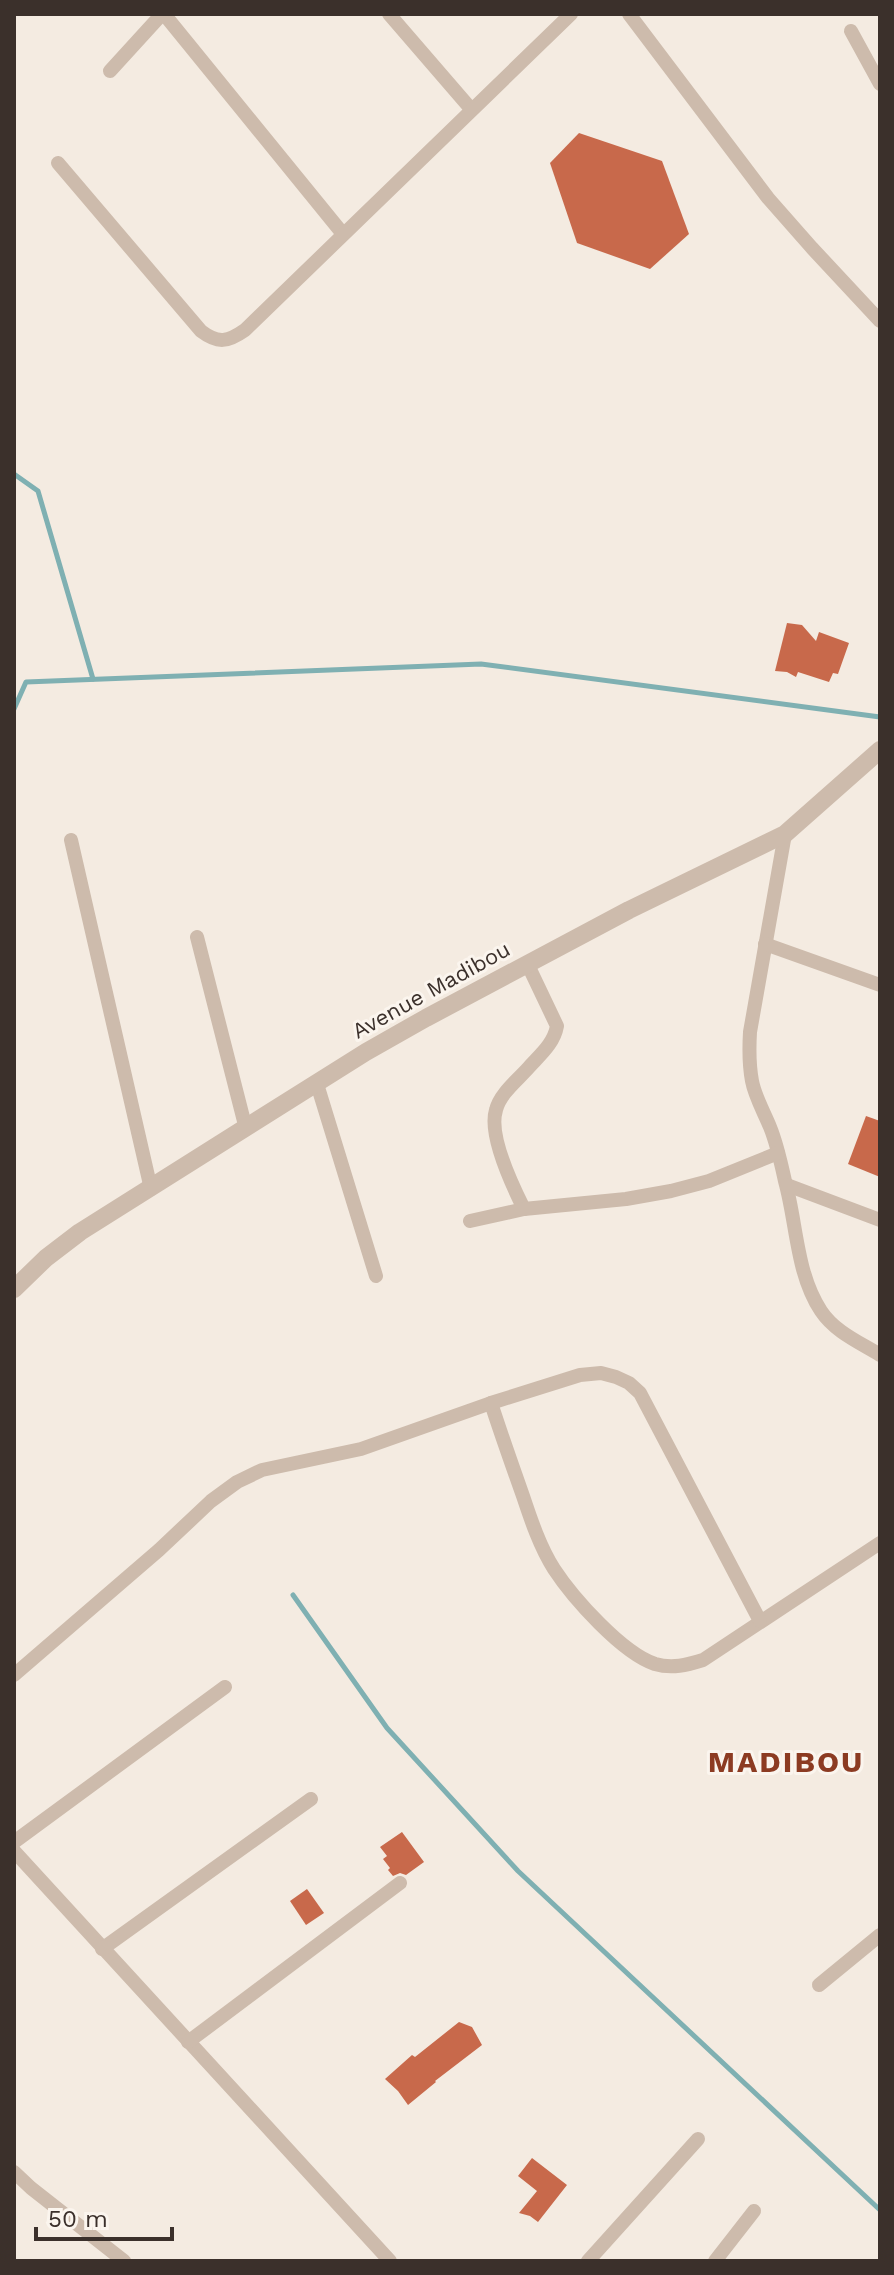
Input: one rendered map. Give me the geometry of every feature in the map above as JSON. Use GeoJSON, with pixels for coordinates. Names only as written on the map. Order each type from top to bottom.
{"type":"FeatureCollection","features":[{"type":"Feature","properties":{"kind":"street"},"geometry":{"type":"LineString","coordinates":[[110,71],[163,14],[343,234]]}},
{"type":"Feature","properties":{"kind":"street"},"geometry":{"type":"LineString","coordinates":[[389,14],[471,109]]}},
{"type":"Feature","properties":{"kind":"street"},"geometry":{"type":"LineString","coordinates":[[58,163],[201,331],[222,340],[233,338],[245,330],[571,14]]}},
{"type":"Feature","properties":{"kind":"street"},"geometry":{"type":"LineString","coordinates":[[629,14],[768,198],[880,321]]}},
{"type":"Feature","properties":{"kind":"street"},"geometry":{"type":"LineString","coordinates":[[851,31],[880,84]]}},
{"type":"Feature","properties":{"kind":"street","name":"Avenue Madibou"},"geometry":{"type":"LineString","coordinates":[[14,1289],[69,1241],[366,1052],[527,963],[785,834],[880,750]]}},
{"type":"Feature","properties":{"kind":"street"},"geometry":{"type":"LineString","coordinates":[[785,834],[750,1032],[752,1085],[770,1128],[787,1185],[804,1275],[821,1310],[833,1326],[880,1355]]}},
{"type":"Feature","properties":{"kind":"street"},"geometry":{"type":"LineString","coordinates":[[71,840],[151,1189]]}},
{"type":"Feature","properties":{"kind":"street"},"geometry":{"type":"LineString","coordinates":[[197,937],[246,1129]]}},
{"type":"Feature","properties":{"kind":"street"},"geometry":{"type":"LineString","coordinates":[[765,944],[880,985]]}},
{"type":"Feature","properties":{"kind":"street"},"geometry":{"type":"LineString","coordinates":[[524,1209],[501,1153],[495,1111],[501,1099],[551,1042],[557,1026],[527,963]]}},
{"type":"Feature","properties":{"kind":"street"},"geometry":{"type":"LineString","coordinates":[[317,1084],[376,1276]]}},
{"type":"Feature","properties":{"kind":"street"},"geometry":{"type":"LineString","coordinates":[[470,1221],[524,1209],[613,1201],[671,1191],[709,1181],[778,1153]]}},
{"type":"Feature","properties":{"kind":"street"},"geometry":{"type":"LineString","coordinates":[[787,1185],[880,1220]]}},
{"type":"Feature","properties":{"kind":"street"},"geometry":{"type":"LineString","coordinates":[[14,1675],[211,1501],[237,1482],[262,1470],[361,1449],[491,1403],[580,1375],[601,1373],[629,1383],[640,1393],[760,1621]]}},
{"type":"Feature","properties":{"kind":"street"},"geometry":{"type":"LineString","coordinates":[[491,1403],[534,1528],[553,1568],[606,1630],[635,1655],[655,1664],[687,1666],[703,1660],[880,1543]]}},
{"type":"Feature","properties":{"kind":"street"},"geometry":{"type":"LineString","coordinates":[[14,1842],[225,1687]]}},
{"type":"Feature","properties":{"kind":"street"},"geometry":{"type":"LineString","coordinates":[[102,1949],[311,1799]]}},
{"type":"Feature","properties":{"kind":"street"},"geometry":{"type":"LineString","coordinates":[[14,1851],[390,2261]]}},
{"type":"Feature","properties":{"kind":"street"},"geometry":{"type":"LineString","coordinates":[[188,2042],[400,1883]]}},
{"type":"Feature","properties":{"kind":"street"},"geometry":{"type":"LineString","coordinates":[[819,1985],[880,1935]]}},
{"type":"Feature","properties":{"kind":"street"},"geometry":{"type":"LineString","coordinates":[[588,2261],[698,2139]]}},
{"type":"Feature","properties":{"kind":"street"},"geometry":{"type":"LineString","coordinates":[[14,2172],[124,2261]]}},
{"type":"Feature","properties":{"kind":"street"},"geometry":{"type":"LineString","coordinates":[[715,2261],[754,2211]]}},
{"type":"Feature","properties":{"kind":"building"},"geometry":{"type":"Polygon","coordinates":[[[579,133],[662,161],[689,234],[650,269],[577,243],[550,163],[579,133]]]}},
{"type":"Feature","properties":{"kind":"building"},"geometry":{"type":"Polygon","coordinates":[[[787,623],[802,625],[816,641],[819,632],[849,643],[838,674],[833,673],[829,682],[798,672],[796,677],[775,671],[787,623]]]}},
{"type":"Feature","properties":{"kind":"building"},"geometry":{"type":"Polygon","coordinates":[[[866,1116],[880,1121],[880,1177],[848,1164],[866,1116]]]}},
{"type":"Feature","properties":{"kind":"building"},"geometry":{"type":"Polygon","coordinates":[[[402,1832],[424,1862],[406,1875],[400,1873],[393,1876],[383,1859],[387,1856],[380,1847],[402,1832]]]}},
{"type":"Feature","properties":{"kind":"building"},"geometry":{"type":"Polygon","coordinates":[[[307,1889],[324,1913],[306,1925],[290,1901],[307,1889]]]}},
{"type":"Feature","properties":{"kind":"building"},"geometry":{"type":"Polygon","coordinates":[[[459,2022],[472,2027],[482,2045],[408,2105],[385,2079],[412,2055],[415,2057],[459,2022]]]}},
{"type":"Feature","properties":{"kind":"building"},"geometry":{"type":"Polygon","coordinates":[[[532,2158],[567,2185],[538,2222],[519,2213],[537,2191],[518,2176],[532,2158]]]}},
{"type":"Feature","properties":{"kind":"waterway"},"geometry":{"type":"LineString","coordinates":[[14,474],[38,491],[93,679]]}},
{"type":"Feature","properties":{"kind":"waterway"},"geometry":{"type":"LineString","coordinates":[[14,709],[26,682],[481,664],[880,717]]}},
{"type":"Feature","properties":{"kind":"waterway"},"geometry":{"type":"LineString","coordinates":[[293,1595],[387,1728],[518,1871],[880,2210]]}},
{"type":"Feature","properties":{"kind":"district","name":"MADIBOU"},"geometry":{"type":"Point","coordinates":[786,1761]}}]}
